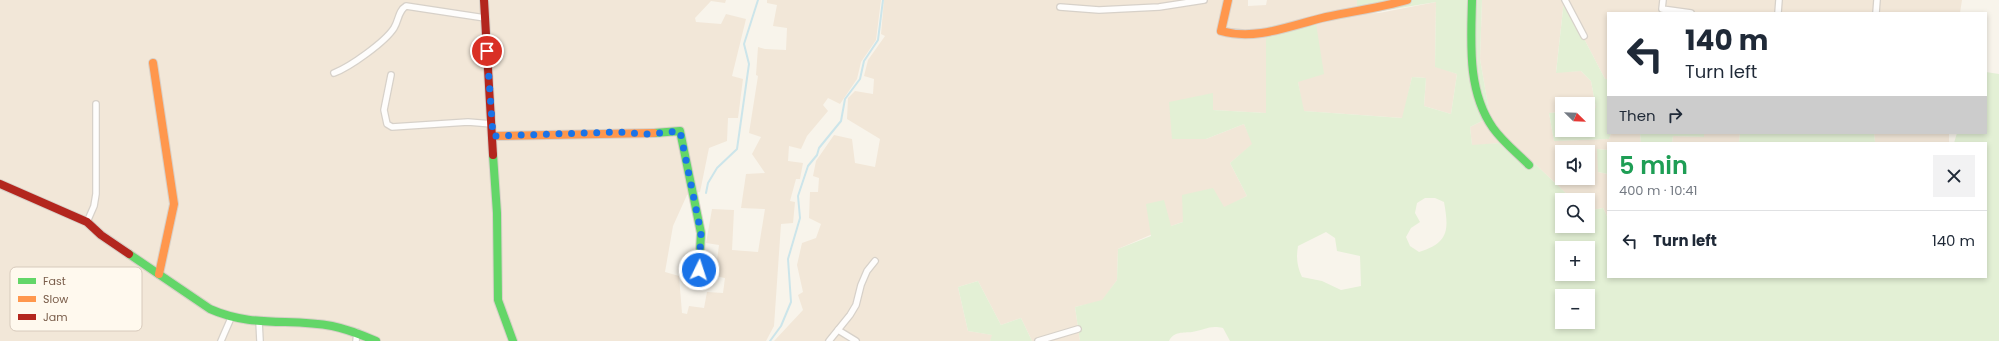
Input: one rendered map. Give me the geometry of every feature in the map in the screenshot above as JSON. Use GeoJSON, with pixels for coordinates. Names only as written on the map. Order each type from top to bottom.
{"type":"FeatureCollection","features":[{"type":"Feature","properties":{"kind":"street"},"geometry":{"type":"LineString","coordinates":[[484,0],[498,213],[498,300],[513,341]]}},
{"type":"Feature","properties":{"kind":"street"},"geometry":{"type":"LineString","coordinates":[[1060,7],[1099,10],[1159,7],[1204,0]]}},
{"type":"Feature","properties":{"kind":"street"},"geometry":{"type":"LineString","coordinates":[[1228,0],[1221,31],[1228,34],[1262,33],[1407,0]]}},
{"type":"Feature","properties":{"kind":"street"},"geometry":{"type":"LineString","coordinates":[[1472,0],[1471,53],[1474,79],[1484,113],[1493,129],[1529,165]]}},
{"type":"Feature","properties":{"kind":"street"},"geometry":{"type":"LineString","coordinates":[[1565,0],[1584,36]]}},
{"type":"Feature","properties":{"kind":"street"},"geometry":{"type":"LineString","coordinates":[[1663,0],[1662,11],[1676,12]]}},
{"type":"Feature","properties":{"kind":"street"},"geometry":{"type":"LineString","coordinates":[[1778,12],[1779,0]]}},
{"type":"Feature","properties":{"kind":"street"},"geometry":{"type":"LineString","coordinates":[[1876,12],[1877,0]]}},
{"type":"Feature","properties":{"kind":"street"},"geometry":{"type":"LineString","coordinates":[[334,73],[346,69],[352,62],[379,44],[395,27],[402,9],[406,6],[485,18]]}},
{"type":"Feature","properties":{"kind":"street"},"geometry":{"type":"LineString","coordinates":[[153,63],[174,204],[159,274]]}},
{"type":"Feature","properties":{"kind":"street"},"geometry":{"type":"LineString","coordinates":[[391,75],[384,110],[387,124],[392,127],[468,122],[492,124]]}},
{"type":"Feature","properties":{"kind":"street"},"geometry":{"type":"LineString","coordinates":[[87,222],[94,206],[96,194],[96,104]]}},
{"type":"Feature","properties":{"kind":"street"},"geometry":{"type":"LineString","coordinates":[[493,136],[617,132],[648,134],[680,131],[701,233],[699,270]]}},
{"type":"Feature","properties":{"kind":"street"},"geometry":{"type":"LineString","coordinates":[[0,184],[87,222],[101,235],[222,316],[259,321],[326,325],[357,332],[376,341]]}},
{"type":"Feature","properties":{"kind":"street"},"geometry":{"type":"LineString","coordinates":[[830,341],[856,305],[861,285],[867,271],[875,261]]}},
{"type":"Feature","properties":{"kind":"street"},"geometry":{"type":"LineString","coordinates":[[221,341],[231,318]]}},
{"type":"Feature","properties":{"kind":"street"},"geometry":{"type":"LineString","coordinates":[[259,321],[260,341]]}},
{"type":"Feature","properties":{"kind":"street"},"geometry":{"type":"LineString","coordinates":[[1038,341],[1078,329]]}},
{"type":"Feature","properties":{"kind":"street"},"geometry":{"type":"LineString","coordinates":[[838,330],[856,341]]}},
{"type":"Feature","properties":{"kind":"street"},"geometry":{"type":"LineString","coordinates":[[356,341],[357,332]]}},
{"type":"Feature","properties":{"kind":"shaded area"},"geometry":{"type":"Polygon","coordinates":[[[0,0],[726,0],[725,3],[711,1],[695,18],[696,22],[721,24],[726,14],[746,19],[732,76],[743,79],[738,118],[728,118],[727,141],[709,148],[700,192],[687,195],[673,226],[665,272],[679,276],[682,313],[687,314],[689,306],[704,308],[707,292],[723,293],[725,278],[715,276],[719,245],[706,243],[712,209],[734,210],[732,250],[758,252],[765,209],[741,208],[746,174],[765,173],[752,154],[761,137],[749,133],[758,76],[756,75],[758,47],[765,49],[786,50],[787,28],[773,26],[777,5],[767,3],[767,0],[881,0],[876,40],[861,62],[857,79],[840,104],[828,98],[823,105],[828,111],[807,136],[801,149],[789,146],[788,161],[803,163],[800,179],[796,179],[790,201],[795,202],[793,223],[781,224],[774,326],[766,341],[0,341],[0,0]]]}},
{"type":"Feature","properties":{"kind":"shaded area"},"geometry":{"type":"Polygon","coordinates":[[[884,0],[1248,0],[1248,6],[1266,5],[1267,0],[1357,0],[1357,14],[1379,13],[1436,2],[1435,66],[1457,74],[1451,114],[1424,106],[1426,78],[1412,77],[1403,118],[1303,111],[1298,82],[1315,17],[1266,113],[1213,110],[1212,93],[1206,139],[1244,124],[1253,144],[1230,163],[1247,196],[1224,208],[1171,226],[1118,249],[1117,280],[1102,301],[1075,307],[1080,341],[1032,341],[1021,318],[1001,325],[978,281],[958,287],[968,331],[993,335],[990,341],[774,341],[803,310],[798,295],[803,292],[797,265],[802,243],[816,238],[821,224],[809,218],[810,192],[818,192],[819,178],[813,176],[816,161],[834,135],[852,139],[855,163],[875,167],[880,139],[847,119],[848,98],[855,91],[873,94],[874,79],[864,76],[868,60],[885,36],[881,34],[884,0]]]}},
{"type":"Feature","properties":{"kind":"shaded area"},"geometry":{"type":"Polygon","coordinates":[[[1482,0],[1564,0],[1556,72],[1581,71],[1591,81],[1594,97],[1555,97],[1555,113],[1549,113],[1554,141],[1609,139],[1611,134],[1640,134],[1641,142],[1607,142],[1607,150],[1598,149],[1598,172],[1607,174],[1607,216],[1603,208],[1595,210],[1595,193],[1566,193],[1557,185],[1595,185],[1595,145],[1555,145],[1555,183],[1533,162],[1517,160],[1499,143],[1472,146],[1470,127],[1490,117],[1480,59],[1482,0]]]}},
{"type":"Feature","properties":{"kind":"shaded area"},"geometry":{"type":"Polygon","coordinates":[[[1564,0],[1962,0],[1960,12],[1607,12],[1607,79],[1605,79],[1564,0]]]}},
{"type":"Feature","properties":{"kind":"shaded area"},"geometry":{"type":"Polygon","coordinates":[[[1704,134],[1740,134],[1739,142],[1672,142],[1673,136],[1703,137],[1704,134]]]}},
{"type":"Feature","properties":{"kind":"shaded area"},"geometry":{"type":"Polygon","coordinates":[[[1874,134],[1949,134],[1949,142],[1875,142],[1874,134]]]}},
{"type":"Feature","properties":{"kind":"green space"},"geometry":{"type":"Polygon","coordinates":[[[1357,0],[1482,0],[1480,59],[1490,117],[1470,127],[1472,145],[1499,143],[1517,160],[1533,162],[1555,183],[1555,185],[1557,185],[1566,193],[1555,193],[1555,233],[1595,233],[1595,210],[1603,208],[1607,216],[1607,278],[1987,278],[1987,142],[1954,142],[1957,134],[1987,134],[1987,72],[1999,74],[1999,341],[1230,341],[1223,328],[1214,327],[1192,332],[1179,333],[1173,336],[1169,341],[1080,341],[1075,307],[1102,300],[1117,280],[1118,249],[1151,236],[1146,204],[1164,200],[1171,226],[1183,222],[1182,195],[1213,188],[1224,207],[1247,196],[1230,163],[1252,144],[1244,124],[1206,139],[1172,139],[1169,102],[1213,93],[1213,110],[1266,113],[1266,27],[1315,17],[1324,74],[1298,82],[1304,111],[1402,118],[1412,77],[1426,78],[1424,106],[1451,114],[1457,74],[1435,67],[1436,2],[1357,15],[1357,0]],[[1425,198],[1417,203],[1415,213],[1420,222],[1411,228],[1406,237],[1410,246],[1419,252],[1436,244],[1445,234],[1446,220],[1444,202],[1435,198],[1425,198]],[[1326,232],[1298,246],[1297,262],[1302,277],[1322,281],[1341,290],[1361,286],[1360,256],[1337,251],[1335,238],[1326,232]]]}},
{"type":"Feature","properties":{"kind":"green space"},"geometry":{"type":"Polygon","coordinates":[[[1564,0],[1605,79],[1607,79],[1607,134],[1611,134],[1609,139],[1554,141],[1549,113],[1555,113],[1555,137],[1595,137],[1595,97],[1591,81],[1581,71],[1556,73],[1564,0]]]}},
{"type":"Feature","properties":{"kind":"green space"},"geometry":{"type":"Polygon","coordinates":[[[1640,134],[1704,134],[1704,137],[1673,136],[1672,142],[1641,142],[1640,134]]]}},
{"type":"Feature","properties":{"kind":"green space"},"geometry":{"type":"Polygon","coordinates":[[[1740,134],[1874,134],[1875,142],[1739,142],[1740,134]]]}},
{"type":"Feature","properties":{"kind":"green space"},"geometry":{"type":"Polygon","coordinates":[[[1597,149],[1607,150],[1607,174],[1598,172],[1597,149]]]}},
{"type":"Feature","properties":{"kind":"green space"},"geometry":{"type":"Polygon","coordinates":[[[978,281],[1001,325],[1021,318],[1032,341],[990,341],[992,335],[968,331],[958,287],[978,281]]]}},
{"type":"Feature","properties":{"kind":"waterway"},"geometry":{"type":"LineString","coordinates":[[706,193],[708,183],[717,168],[737,149],[749,64],[744,44],[758,0]]}},
{"type":"Feature","properties":{"kind":"waterway"},"geometry":{"type":"LineString","coordinates":[[770,341],[781,326],[791,302],[788,259],[800,218],[798,196],[808,166],[817,155],[819,148],[841,121],[845,99],[860,79],[864,61],[878,40],[883,0]]}},
{"type":"Feature","properties":{"kind":"traffic: fast"},"geometry":{"type":"LineString","coordinates":[[1472,0],[1472,66],[1479,98],[1485,114],[1493,128],[1529,165]]}},
{"type":"Feature","properties":{"kind":"traffic: fast"},"geometry":{"type":"LineString","coordinates":[[654,133],[680,131],[701,233],[699,270]]}},
{"type":"Feature","properties":{"kind":"traffic: fast"},"geometry":{"type":"LineString","coordinates":[[493,155],[497,213],[498,300],[513,341]]}},
{"type":"Feature","properties":{"kind":"traffic: fast"},"geometry":{"type":"LineString","coordinates":[[129,254],[210,309],[226,315],[256,321],[332,326],[354,332],[376,341]]}},
{"type":"Feature","properties":{"kind":"traffic: slow"},"geometry":{"type":"LineString","coordinates":[[1228,0],[1221,31],[1234,34],[1274,31],[1326,17],[1407,0]]}},
{"type":"Feature","properties":{"kind":"traffic: slow"},"geometry":{"type":"LineString","coordinates":[[153,63],[174,204],[159,274]]}},
{"type":"Feature","properties":{"kind":"traffic: slow"},"geometry":{"type":"LineString","coordinates":[[493,136],[654,133]]}},
{"type":"Feature","properties":{"kind":"traffic: jam"},"geometry":{"type":"LineString","coordinates":[[484,0],[493,155]]}},
{"type":"Feature","properties":{"kind":"traffic: jam"},"geometry":{"type":"LineString","coordinates":[[0,184],[87,222],[101,235],[129,254]]}},
{"type":"Feature","properties":{"kind":"route"},"geometry":{"type":"LineString","coordinates":[[487,51],[493,136],[617,132],[648,134],[680,131],[688,163],[693,200],[701,233],[699,270]]}}]}
